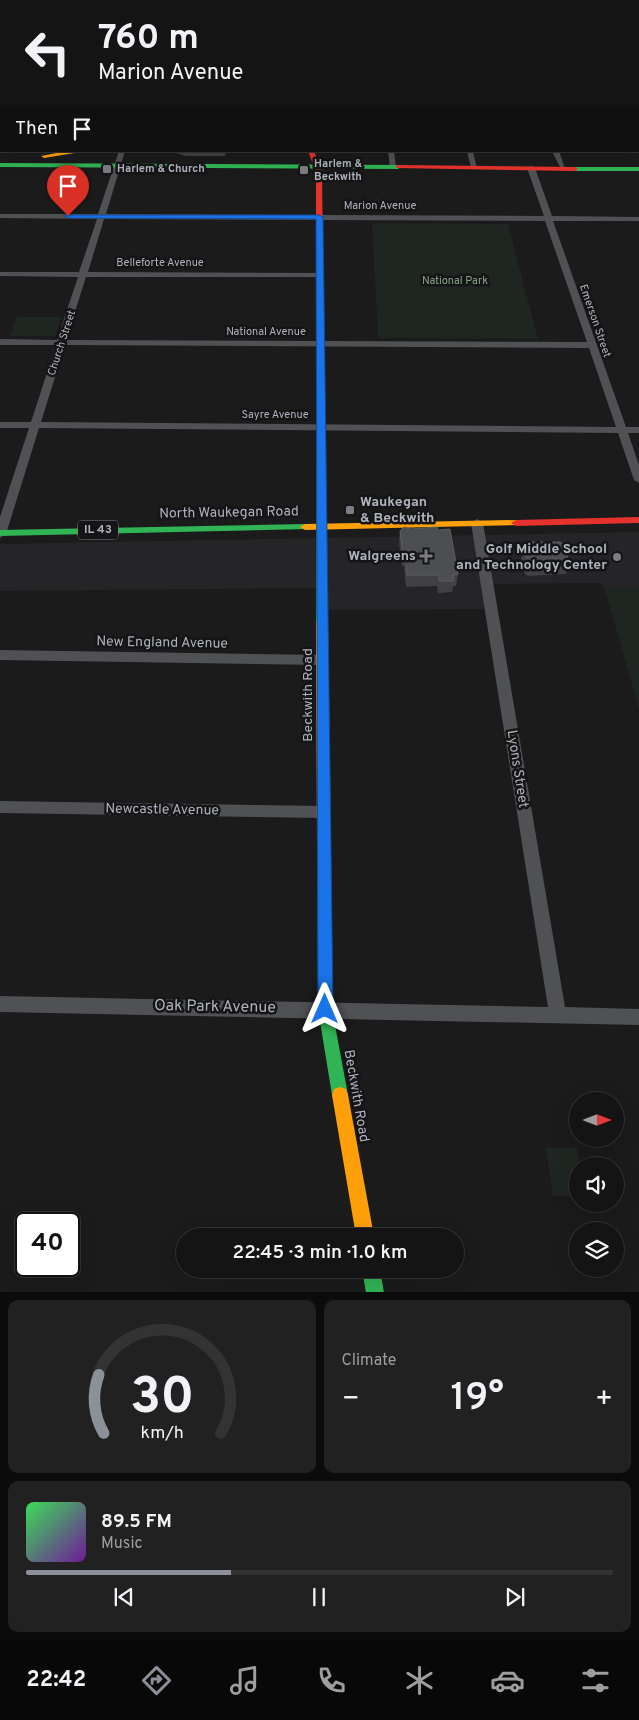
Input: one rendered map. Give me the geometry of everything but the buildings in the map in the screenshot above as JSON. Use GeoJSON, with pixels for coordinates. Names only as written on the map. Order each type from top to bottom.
{"type":"FeatureCollection","features":[{"type":"Feature","properties":{"kind":"main road"},"geometry":{"type":"LineString","coordinates":[[0,161],[76,152]]}},
{"type":"Feature","properties":{"kind":"main road","name":"Beckwith Road"},"geometry":{"type":"LineString","coordinates":[[311,152],[319,172],[325,1009],[364,1228]]}},
{"type":"Feature","properties":{"kind":"main road"},"geometry":{"type":"LineString","coordinates":[[0,165],[639,168]]}},
{"type":"Feature","properties":{"kind":"main road","name":"North Waukegan Road"},"geometry":{"type":"LineString","coordinates":[[0,533],[639,520]]}},
{"type":"Feature","properties":{"kind":"main road"},"geometry":{"type":"LineString","coordinates":[[373,1278],[375,1292]]}},
{"type":"Feature","properties":{"kind":"street","name":"Church Street"},"geometry":{"type":"LineString","coordinates":[[0,533],[119,166],[122,152]]}},
{"type":"Feature","properties":{"kind":"street"},"geometry":{"type":"LineString","coordinates":[[391,152],[394,167]]}},
{"type":"Feature","properties":{"kind":"street"},"geometry":{"type":"LineString","coordinates":[[470,152],[475,168]]}},
{"type":"Feature","properties":{"kind":"street"},"geometry":{"type":"LineString","coordinates":[[555,152],[563,168]]}},
{"type":"Feature","properties":{"kind":"street","name":"Emerson Street"},"geometry":{"type":"LineString","coordinates":[[531,168],[639,480]]}},
{"type":"Feature","properties":{"kind":"street","name":"Marion Avenue"},"geometry":{"type":"LineString","coordinates":[[0,216],[636,219]]}},
{"type":"Feature","properties":{"kind":"street"},"geometry":{"type":"LineString","coordinates":[[636,219],[639,229]]}},
{"type":"Feature","properties":{"kind":"street","name":"Belleforte Avenue"},"geometry":{"type":"LineString","coordinates":[[0,274],[320,275]]}},
{"type":"Feature","properties":{"kind":"street","name":"National Avenue"},"geometry":{"type":"LineString","coordinates":[[0,342],[591,345]]}},
{"type":"Feature","properties":{"kind":"street","name":"Sayre Avenue"},"geometry":{"type":"LineString","coordinates":[[0,425],[639,430]]}},
{"type":"Feature","properties":{"kind":"street","name":"Lyons Street"},"geometry":{"type":"LineString","coordinates":[[477,523],[558,1015]]}},
{"type":"Feature","properties":{"kind":"street","name":"New England Avenue"},"geometry":{"type":"LineString","coordinates":[[0,655],[323,660]]}},
{"type":"Feature","properties":{"kind":"street","name":"Newcastle Avenue"},"geometry":{"type":"LineString","coordinates":[[0,808],[324,812]]}},
{"type":"Feature","properties":{"kind":"street","name":"Oak Park Avenue"},"geometry":{"type":"LineString","coordinates":[[0,1004],[325,1009],[639,1017]]}},
{"type":"Feature","properties":{"kind":"shaded area"},"geometry":{"type":"Polygon","coordinates":[[[639,532],[639,589],[605,590],[602,583],[484,584],[489,609],[319,610],[318,588],[0,591],[0,544],[639,532]]]}},
{"type":"Feature","properties":{"kind":"green space","name":"National Park"},"geometry":{"type":"Polygon","coordinates":[[[372,223],[508,224],[538,339],[378,338],[372,223]]]}},
{"type":"Feature","properties":{"kind":"green space"},"geometry":{"type":"Polygon","coordinates":[[[17,317],[61,317],[55,336],[10,336],[17,317]]]}},
{"type":"Feature","properties":{"kind":"green space"},"geometry":{"type":"Polygon","coordinates":[[[639,589],[639,709],[605,590],[639,589]]]}},
{"type":"Feature","properties":{"kind":"green space"},"geometry":{"type":"Polygon","coordinates":[[[546,1148],[577,1148],[578,1157],[569,1157],[569,1196],[553,1196],[546,1148]]]}},
{"type":"Feature","properties":{"kind":"traffic: fast"},"geometry":{"type":"LineString","coordinates":[[0,165],[398,167]]}},
{"type":"Feature","properties":{"kind":"traffic: fast"},"geometry":{"type":"LineString","coordinates":[[575,169],[639,169]]}},
{"type":"Feature","properties":{"kind":"traffic: fast"},"geometry":{"type":"LineString","coordinates":[[320,343],[322,622]]}},
{"type":"Feature","properties":{"kind":"traffic: fast"},"geometry":{"type":"LineString","coordinates":[[0,533],[305,527]]}},
{"type":"Feature","properties":{"kind":"traffic: fast"},"geometry":{"type":"LineString","coordinates":[[324,846],[325,1009],[340,1095]]}},
{"type":"Feature","properties":{"kind":"traffic: fast"},"geometry":{"type":"LineString","coordinates":[[372,1278],[375,1292]]}},
{"type":"Feature","properties":{"kind":"traffic: slow"},"geometry":{"type":"LineString","coordinates":[[44,156],[76,152]]}},
{"type":"Feature","properties":{"kind":"traffic: slow"},"geometry":{"type":"LineString","coordinates":[[305,527],[516,523]]}},
{"type":"Feature","properties":{"kind":"traffic: slow"},"geometry":{"type":"LineString","coordinates":[[322,622],[324,846]]}},
{"type":"Feature","properties":{"kind":"traffic: slow"},"geometry":{"type":"LineString","coordinates":[[340,1095],[364,1228]]}},
{"type":"Feature","properties":{"kind":"traffic: jam"},"geometry":{"type":"LineString","coordinates":[[311,152],[319,172],[320,343]]}},
{"type":"Feature","properties":{"kind":"traffic: jam"},"geometry":{"type":"LineString","coordinates":[[398,167],[575,169]]}},
{"type":"Feature","properties":{"kind":"traffic: jam"},"geometry":{"type":"LineString","coordinates":[[516,523],[639,520]]}},
{"type":"Feature","properties":{"kind":"place","name":"Harlem & Church"},"geometry":{"type":"Point","coordinates":[107,169]}},
{"type":"Feature","properties":{"kind":"place","name":"Harlem & Beckwith"},"geometry":{"type":"Point","coordinates":[304,170]}},
{"type":"Feature","properties":{"kind":"place","name":"Waukegan & Beckwith"},"geometry":{"type":"Point","coordinates":[350,510]}},
{"type":"Feature","properties":{"kind":"place","name":"Walgreens"},"geometry":{"type":"Point","coordinates":[426,556]}},
{"type":"Feature","properties":{"kind":"place","name":"Golf Middle School and Technology Center"},"geometry":{"type":"Point","coordinates":[617,557]}},
{"type":"Feature","properties":{"kind":"route"},"geometry":{"type":"LineString","coordinates":[[68,216],[319,217],[325,1009]]}}]}
